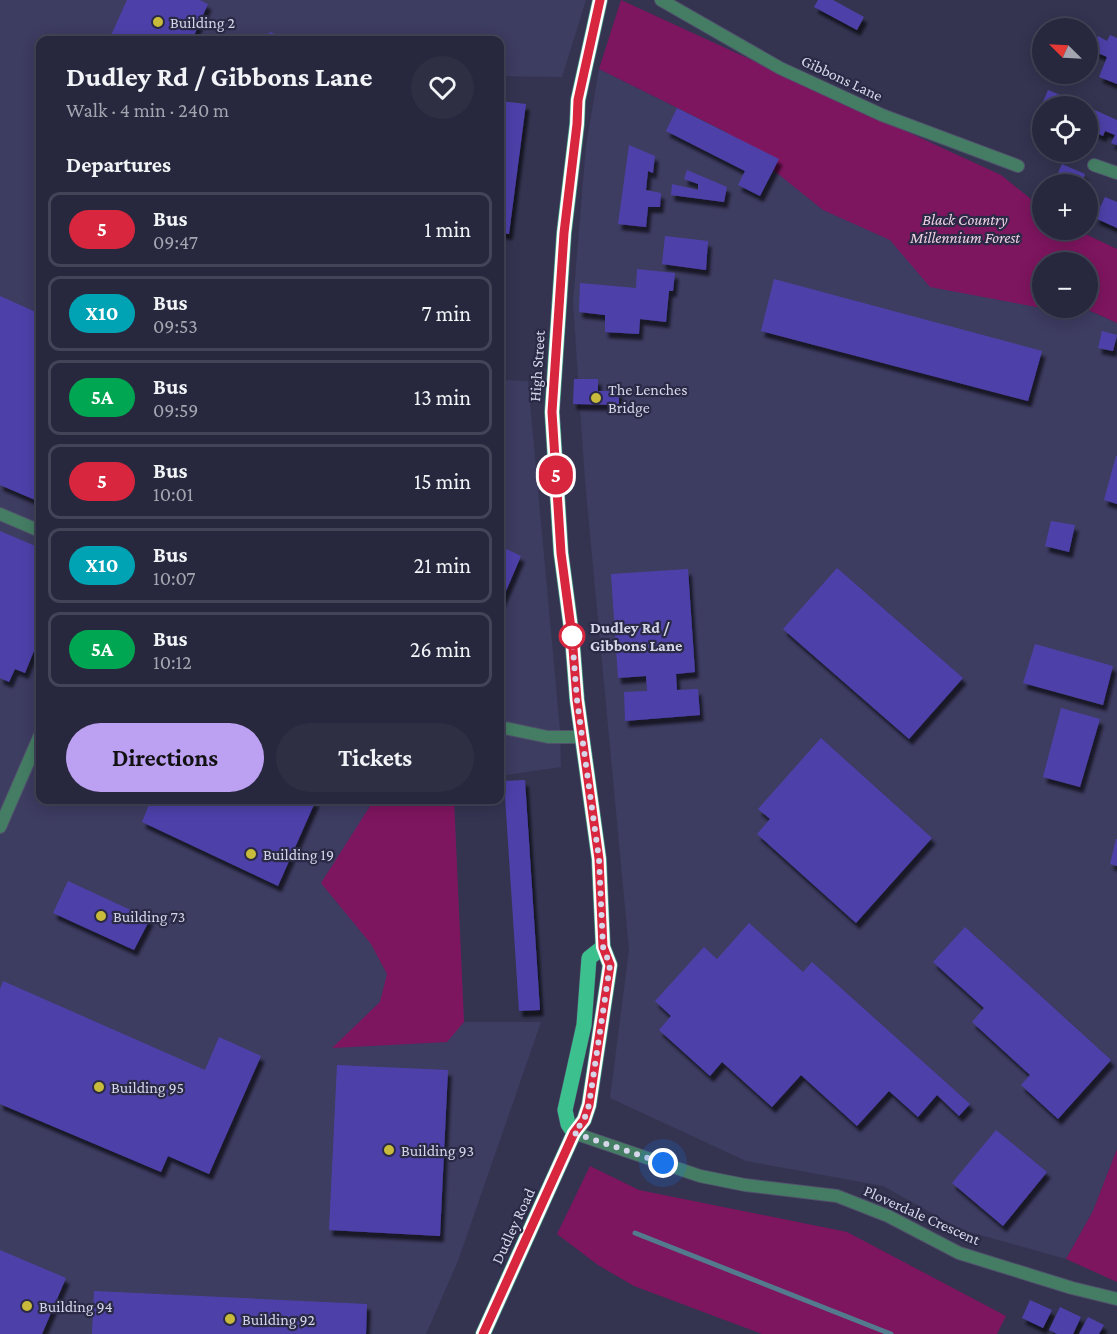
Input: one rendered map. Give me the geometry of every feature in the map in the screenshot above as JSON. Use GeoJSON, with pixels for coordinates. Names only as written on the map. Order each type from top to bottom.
{"type":"FeatureCollection","features":[{"type":"Feature","properties":{"kind":"main road","name":"High Street"},"geometry":{"type":"LineString","coordinates":[[582,737],[561,553],[552,412],[565,226],[578,100],[600,2]]}},
{"type":"Feature","properties":{"kind":"main road","name":"Dudley Road"},"geometry":{"type":"LineString","coordinates":[[483,1334],[574,1133],[584,1120],[589,1105],[610,965],[603,947],[599,859],[582,737]]}},
{"type":"Feature","properties":{"kind":"main road"},"geometry":{"type":"LineString","coordinates":[[574,1133],[568,1124],[566,1110],[584,1025],[589,958],[603,947]]}},
{"type":"Feature","properties":{"kind":"street","name":"Gibbons Lane"},"geometry":{"type":"LineString","coordinates":[[661,0],[790,73],[882,115],[1018,166]]}},
{"type":"Feature","properties":{"kind":"street"},"geometry":{"type":"LineString","coordinates":[[1094,165],[1117,173]]}},
{"type":"Feature","properties":{"kind":"street"},"geometry":{"type":"LineString","coordinates":[[0,514],[36,529]]}},
{"type":"Feature","properties":{"kind":"street"},"geometry":{"type":"LineString","coordinates":[[504,728],[548,738],[582,737]]}},
{"type":"Feature","properties":{"kind":"street"},"geometry":{"type":"LineString","coordinates":[[0,827],[36,744]]}},
{"type":"Feature","properties":{"kind":"street","name":"Ploverdale Crescent"},"geometry":{"type":"LineString","coordinates":[[574,1133],[700,1176],[745,1185],[837,1196],[888,1216],[959,1253],[1072,1288],[1117,1299]]}},
{"type":"Feature","properties":{"kind":"shaded area"},"geometry":{"type":"Polygon","coordinates":[[[0,0],[586,0],[562,77],[504,76],[504,36],[36,36],[36,804],[454,804],[464,1022],[541,1022],[458,1261],[426,1334],[0,1334],[0,0]]]}},
{"type":"Feature","properties":{"kind":"shaded area"},"geometry":{"type":"Polygon","coordinates":[[[599,69],[726,132],[1032,302],[1032,318],[1098,318],[1098,315],[1117,323],[1117,1149],[1093,1211],[1066,1259],[962,1230],[883,1186],[746,1161],[610,1098],[629,950],[585,481],[573,303],[586,146],[599,69]]]}},
{"type":"Feature","properties":{"kind":"shaded area"},"geometry":{"type":"Polygon","coordinates":[[[504,380],[528,381],[560,730],[561,767],[504,775],[504,380]]]}},
{"type":"Feature","properties":{"kind":"green space","name":"Black Country Millennium Forest"},"geometry":{"type":"Polygon","coordinates":[[[621,0],[1001,175],[1032,200],[1032,240],[1098,240],[1117,249],[1117,323],[1098,314],[1098,252],[1032,252],[1032,306],[930,287],[890,240],[823,210],[726,132],[599,69],[621,0]]]}},
{"type":"Feature","properties":{"kind":"green space"},"geometry":{"type":"Polygon","coordinates":[[[371,804],[454,804],[464,1022],[447,1042],[332,1048],[380,1002],[387,974],[371,944],[321,883],[371,804]]]}},
{"type":"Feature","properties":{"kind":"green space"},"geometry":{"type":"Polygon","coordinates":[[[1117,1149],[1117,1282],[1066,1259],[1093,1211],[1117,1149]]]}},
{"type":"Feature","properties":{"kind":"green space"},"geometry":{"type":"Polygon","coordinates":[[[590,1166],[639,1190],[847,1232],[1006,1316],[997,1334],[762,1334],[634,1286],[598,1265],[557,1234],[590,1166]]]}},
{"type":"Feature","properties":{"kind":"building","name":"Building 2"},"geometry":{"type":"Polygon","coordinates":[[[127,0],[200,0],[208,4],[194,36],[111,36],[127,0]]]}},
{"type":"Feature","properties":{"kind":"building"},"geometry":{"type":"Polygon","coordinates":[[[818,0],[833,0],[864,17],[857,30],[814,7],[818,0]]]}},
{"type":"Feature","properties":{"kind":"building"},"geometry":{"type":"Polygon","coordinates":[[[270,32],[280,36],[268,36],[270,32]]]}},
{"type":"Feature","properties":{"kind":"building"},"geometry":{"type":"Polygon","coordinates":[[[1110,35],[1117,38],[1117,84],[1099,77],[1107,57],[1098,53],[1098,36],[1107,41],[1110,35]]]}},
{"type":"Feature","properties":{"kind":"building"},"geometry":{"type":"Polygon","coordinates":[[[1048,90],[1063,96],[1046,96],[1048,90]]]}},
{"type":"Feature","properties":{"kind":"building"},"geometry":{"type":"Polygon","coordinates":[[[504,101],[526,104],[509,234],[504,233],[504,101]]]}},
{"type":"Feature","properties":{"kind":"building"},"geometry":{"type":"Polygon","coordinates":[[[677,108],[779,159],[760,196],[738,185],[745,171],[666,131],[677,108]]]}},
{"type":"Feature","properties":{"kind":"building"},"geometry":{"type":"Polygon","coordinates":[[[1098,111],[1117,120],[1117,145],[1111,143],[1115,135],[1105,131],[1103,136],[1098,134],[1098,111]]]}},
{"type":"Feature","properties":{"kind":"building"},"geometry":{"type":"Polygon","coordinates":[[[629,145],[655,156],[653,173],[648,171],[646,190],[661,193],[660,207],[648,207],[646,227],[618,224],[629,145]]]}},
{"type":"Feature","properties":{"kind":"building"},"geometry":{"type":"Polygon","coordinates":[[[1062,164],[1085,174],[1058,174],[1062,164]]]}},
{"type":"Feature","properties":{"kind":"building"},"geometry":{"type":"Polygon","coordinates":[[[687,170],[727,187],[724,202],[671,195],[672,184],[698,190],[698,184],[684,179],[687,170]]]}},
{"type":"Feature","properties":{"kind":"building"},"geometry":{"type":"Polygon","coordinates":[[[1105,197],[1117,202],[1117,228],[1098,219],[1098,212],[1105,197]]]}},
{"type":"Feature","properties":{"kind":"building"},"geometry":{"type":"Polygon","coordinates":[[[665,236],[708,241],[706,270],[662,264],[665,236]]]}},
{"type":"Feature","properties":{"kind":"building"},"geometry":{"type":"Polygon","coordinates":[[[637,269],[675,273],[673,291],[669,291],[666,322],[640,319],[639,334],[605,332],[605,315],[579,312],[580,283],[636,288],[637,269]]]}},
{"type":"Feature","properties":{"kind":"building"},"geometry":{"type":"Polygon","coordinates":[[[774,279],[1042,351],[1028,401],[761,331],[774,279]]]}},
{"type":"Feature","properties":{"kind":"building"},"geometry":{"type":"Polygon","coordinates":[[[0,296],[36,312],[36,500],[0,485],[0,296]]]}},
{"type":"Feature","properties":{"kind":"building"},"geometry":{"type":"Polygon","coordinates":[[[1102,331],[1117,335],[1113,351],[1098,348],[1102,331]]]}},
{"type":"Feature","properties":{"kind":"building","name":"The Lenches Bridge"},"geometry":{"type":"Polygon","coordinates":[[[574,379],[598,379],[598,391],[619,391],[619,405],[573,404],[574,379]]]}},
{"type":"Feature","properties":{"kind":"building"},"geometry":{"type":"Polygon","coordinates":[[[1117,456],[1117,504],[1104,500],[1117,456]]]}},
{"type":"Feature","properties":{"kind":"building"},"geometry":{"type":"Polygon","coordinates":[[[1051,521],[1075,525],[1069,552],[1045,546],[1051,521]]]}},
{"type":"Feature","properties":{"kind":"building"},"geometry":{"type":"Polygon","coordinates":[[[0,531],[36,546],[36,646],[25,673],[15,669],[9,682],[0,678],[0,531]]]}},
{"type":"Feature","properties":{"kind":"building"},"geometry":{"type":"Polygon","coordinates":[[[504,548],[521,556],[504,596],[504,548]]]}},
{"type":"Feature","properties":{"kind":"building"},"geometry":{"type":"Polygon","coordinates":[[[837,568],[963,678],[909,739],[783,629],[837,568]]]}},
{"type":"Feature","properties":{"kind":"building"},"geometry":{"type":"Polygon","coordinates":[[[688,569],[695,672],[676,674],[677,690],[698,689],[700,715],[625,721],[624,692],[647,691],[646,676],[618,678],[611,574],[688,569]]]}},
{"type":"Feature","properties":{"kind":"building"},"geometry":{"type":"Polygon","coordinates":[[[1035,644],[1113,666],[1103,705],[1023,683],[1035,644]]]}},
{"type":"Feature","properties":{"kind":"building"},"geometry":{"type":"Polygon","coordinates":[[[1061,708],[1100,719],[1080,787],[1043,777],[1061,708]]]}},
{"type":"Feature","properties":{"kind":"building"},"geometry":{"type":"Polygon","coordinates":[[[821,738],[932,838],[856,923],[757,834],[770,819],[758,809],[821,738]]]}},
{"type":"Feature","properties":{"kind":"building"},"geometry":{"type":"Polygon","coordinates":[[[525,780],[540,1010],[519,1011],[504,781],[525,780]]]}},
{"type":"Feature","properties":{"kind":"building","name":"Building 19"},"geometry":{"type":"Polygon","coordinates":[[[149,804],[314,804],[278,886],[142,822],[149,804]]]}},
{"type":"Feature","properties":{"kind":"building"},"geometry":{"type":"Polygon","coordinates":[[[1117,839],[1117,866],[1110,864],[1117,839]]]}},
{"type":"Feature","properties":{"kind":"building","name":"Building 73"},"geometry":{"type":"Polygon","coordinates":[[[68,881],[150,919],[134,950],[53,913],[68,881]]]}},
{"type":"Feature","properties":{"kind":"building"},"geometry":{"type":"Polygon","coordinates":[[[749,923],[803,972],[812,962],[970,1104],[959,1116],[937,1095],[918,1117],[889,1091],[857,1126],[801,1075],[772,1107],[722,1062],[710,1076],[659,1030],[671,1016],[655,1001],[704,947],[717,959],[749,923]]]}},
{"type":"Feature","properties":{"kind":"building"},"geometry":{"type":"Polygon","coordinates":[[[965,927],[1111,1060],[1058,1119],[1021,1085],[1030,1075],[972,1022],[984,1008],[933,962],[965,927]]]}},
{"type":"Feature","properties":{"kind":"building","name":"Building 95"},"geometry":{"type":"Polygon","coordinates":[[[3,981],[205,1070],[219,1037],[261,1056],[209,1174],[168,1156],[161,1172],[0,1104],[0,989],[3,981]]]}},
{"type":"Feature","properties":{"kind":"building","name":"Building 93"},"geometry":{"type":"Polygon","coordinates":[[[337,1065],[448,1070],[440,1236],[329,1230],[337,1065]]]}},
{"type":"Feature","properties":{"kind":"building"},"geometry":{"type":"Polygon","coordinates":[[[996,1130],[1047,1172],[1003,1226],[952,1183],[996,1130]]]}},
{"type":"Feature","properties":{"kind":"building","name":"Building 94"},"geometry":{"type":"Polygon","coordinates":[[[0,1250],[66,1278],[42,1334],[0,1334],[0,1250]]]}},
{"type":"Feature","properties":{"kind":"building","name":"Building 92"},"geometry":{"type":"Polygon","coordinates":[[[94,1291],[367,1304],[366,1334],[92,1334],[94,1291]]]}},
{"type":"Feature","properties":{"kind":"building"},"geometry":{"type":"Polygon","coordinates":[[[1030,1300],[1052,1310],[1043,1328],[1022,1318],[1030,1300]]]}},
{"type":"Feature","properties":{"kind":"building"},"geometry":{"type":"Polygon","coordinates":[[[1060,1307],[1081,1317],[1073,1334],[1057,1334],[1049,1330],[1060,1307]]]}},
{"type":"Feature","properties":{"kind":"building"},"geometry":{"type":"Polygon","coordinates":[[[1088,1317],[1104,1325],[1099,1334],[1079,1334],[1088,1317]]]}},
{"type":"Feature","properties":{"kind":"waterway"},"geometry":{"type":"LineString","coordinates":[[635,1233],[891,1334]]}},
{"type":"Feature","properties":{"kind":"bus line","name":"5"},"geometry":{"type":"LineString","coordinates":[[483,1334],[574,1133],[584,1120],[589,1105],[610,965],[603,947],[599,859],[577,700],[572,636],[561,553],[552,412],[564,233],[578,100],[600,0]]}},
{"type":"Feature","properties":{"kind":"place","name":"Building 2"},"geometry":{"type":"Point","coordinates":[158,22]}},
{"type":"Feature","properties":{"kind":"place","name":"The Lenches Bridge"},"geometry":{"type":"Point","coordinates":[596,398]}},
{"type":"Feature","properties":{"kind":"place","name":"Dudley Rd / Gibbons Lane"},"geometry":{"type":"Point","coordinates":[572,636]}},
{"type":"Feature","properties":{"kind":"place","name":"Building 19"},"geometry":{"type":"Point","coordinates":[251,854]}},
{"type":"Feature","properties":{"kind":"place","name":"Building 73"},"geometry":{"type":"Point","coordinates":[101,916]}},
{"type":"Feature","properties":{"kind":"place","name":"Building 95"},"geometry":{"type":"Point","coordinates":[99,1087]}},
{"type":"Feature","properties":{"kind":"place","name":"Building 93"},"geometry":{"type":"Point","coordinates":[389,1150]}},
{"type":"Feature","properties":{"kind":"place","name":"Building 94"},"geometry":{"type":"Point","coordinates":[27,1306]}},
{"type":"Feature","properties":{"kind":"place","name":"Building 92"},"geometry":{"type":"Point","coordinates":[230,1319]}},
{"type":"Feature","properties":{"kind":"route"},"geometry":{"type":"LineString","coordinates":[[572,636],[577,700],[599,859],[603,947],[610,965],[589,1105],[584,1120],[574,1133],[663,1163]]}}]}
